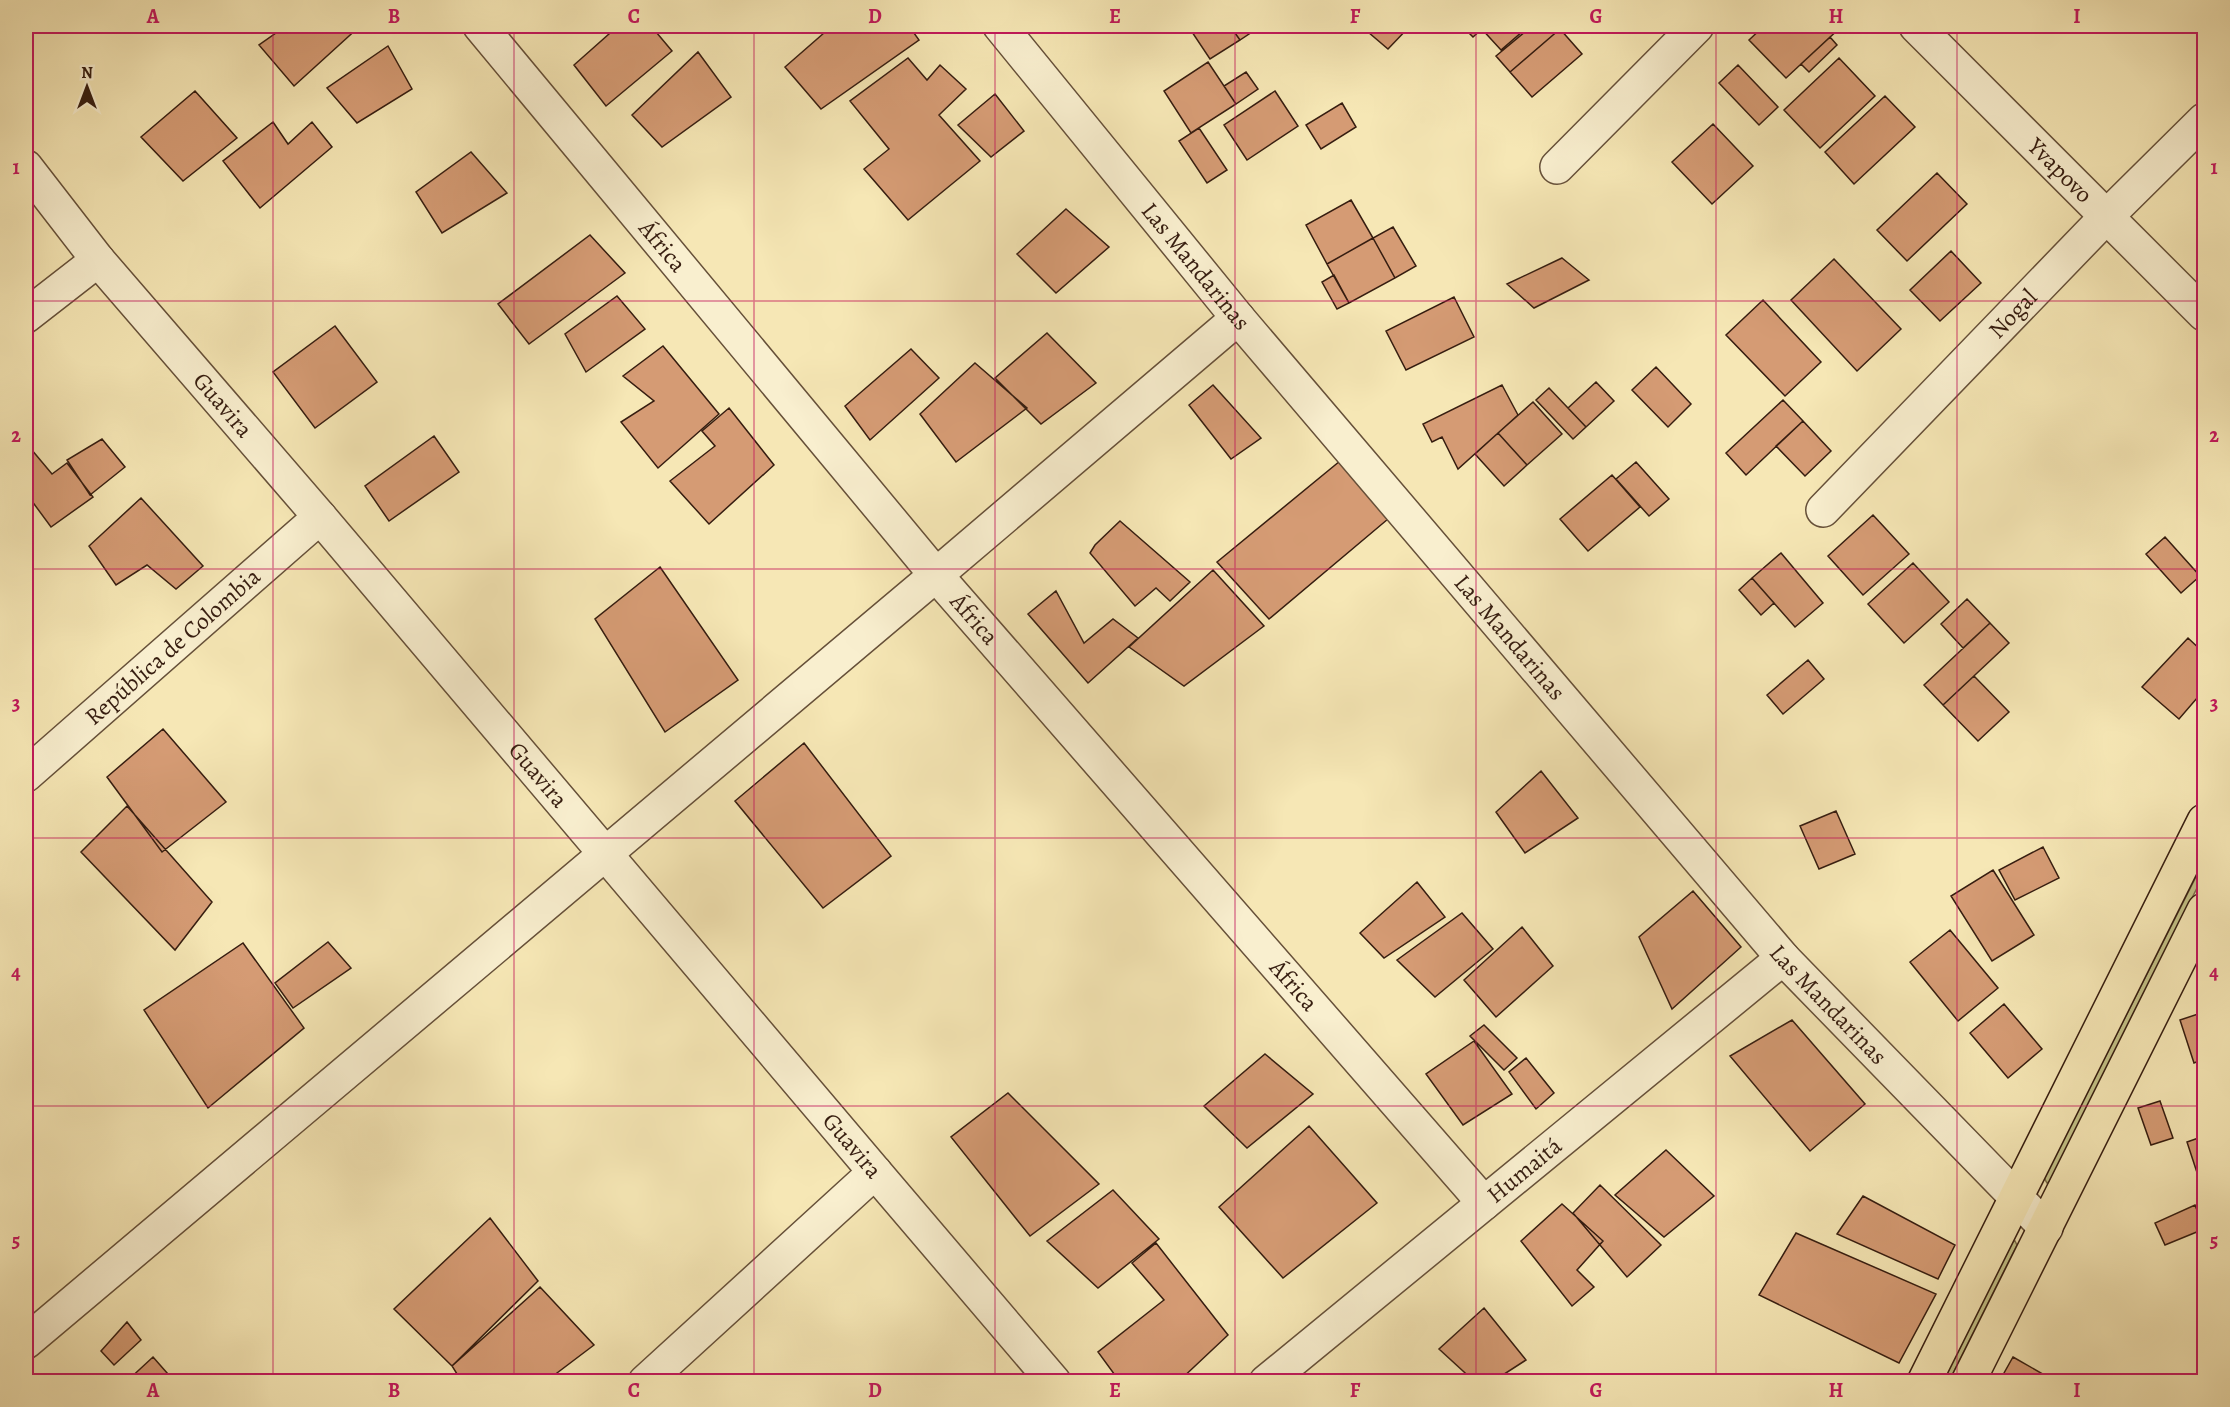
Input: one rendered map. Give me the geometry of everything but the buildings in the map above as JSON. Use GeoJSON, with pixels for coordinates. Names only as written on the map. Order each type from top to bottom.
{"type":"FeatureCollection","features":[{"type":"Feature","properties":{"kind":"main road"},"geometry":{"type":"LineString","coordinates":[[1924,1382],[2205,821]]}},
{"type":"Feature","properties":{"kind":"main road"},"geometry":{"type":"LineString","coordinates":[[1968,1382],[2205,910]]}},
{"type":"Feature","properties":{"kind":"street","name":"África"},"geometry":{"type":"LineString","coordinates":[[480,26],[936,576],[1484,1203]]}},
{"type":"Feature","properties":{"kind":"street","name":"Las Mandarinas"},"geometry":{"type":"LineString","coordinates":[[1000,26],[1238,318],[1784,958],[2046,1228]]}},
{"type":"Feature","properties":{"kind":"street"},"geometry":{"type":"LineString","coordinates":[[1557,167],[1697,26]]}},
{"type":"Feature","properties":{"kind":"street","name":"Yvapovo"},"geometry":{"type":"LineString","coordinates":[[1916,26],[2205,314]]}},
{"type":"Feature","properties":{"kind":"street","name":"Nogal"},"geometry":{"type":"LineString","coordinates":[[1823,510],[2107,216],[2205,120]]}},
{"type":"Feature","properties":{"kind":"street","name":"Guavira"},"geometry":{"type":"LineString","coordinates":[[26,166],[98,260],[320,517],[1054,1382]]}},
{"type":"Feature","properties":{"kind":"street"},"geometry":{"type":"LineString","coordinates":[[26,316],[98,260]]}},
{"type":"Feature","properties":{"kind":"street"},"geometry":{"type":"LineString","coordinates":[[26,1342],[936,576],[1238,318]]}},
{"type":"Feature","properties":{"kind":"street","name":"República de Colombia"},"geometry":{"type":"LineString","coordinates":[[26,775],[320,517]]}},
{"type":"Feature","properties":{"kind":"street","name":"Humaitá"},"geometry":{"type":"LineString","coordinates":[[1266,1382],[1784,958]]}},
{"type":"Feature","properties":{"kind":"street"},"geometry":{"type":"LineString","coordinates":[[645,1382],[874,1172]]}},
{"type":"Feature","properties":{"kind":"shaded area"},"geometry":{"type":"Polygon","coordinates":[[[2204,861],[2204,874],[2047,1183],[2044,1178],[2204,861]]]}},
{"type":"Feature","properties":{"kind":"shaded area"},"geometry":{"type":"Polygon","coordinates":[[[2015,1241],[2017,1245],[1949,1381],[1942,1382],[2012,1242],[2015,1241]]]}}]}
